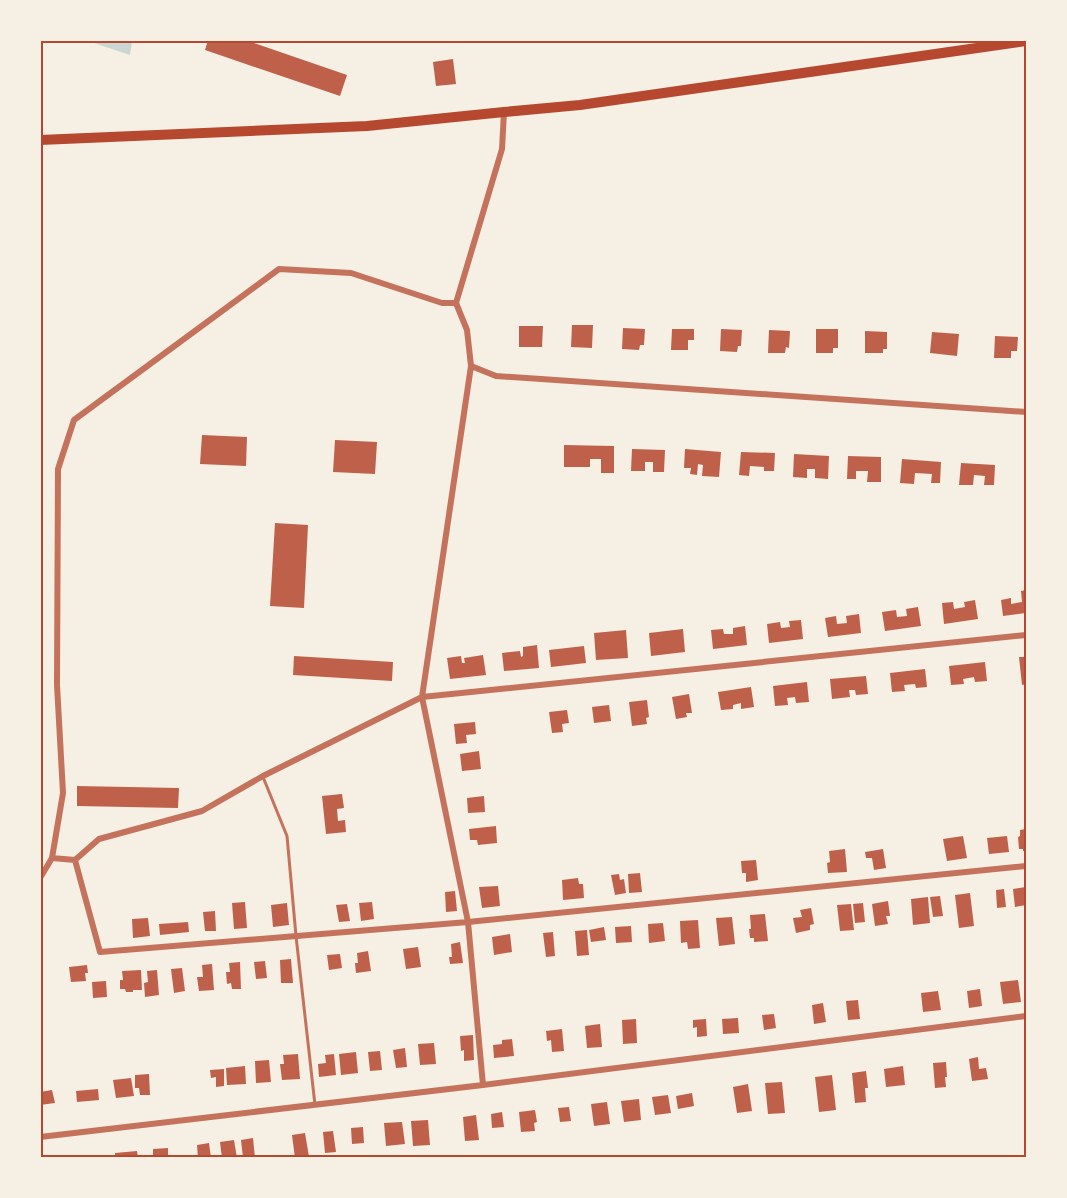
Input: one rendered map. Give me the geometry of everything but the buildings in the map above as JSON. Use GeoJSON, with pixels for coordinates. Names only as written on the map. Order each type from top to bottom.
{"type":"FeatureCollection","features":[{"type":"Feature","properties":{"kind":"highway"},"geometry":{"type":"LineString","coordinates":[[40,140],[367,126],[580,105],[1026,41]]}},
{"type":"Feature","properties":{"kind":"street"},"geometry":{"type":"LineString","coordinates":[[483,1085],[468,922],[422,697],[471,366],[467,330],[456,303],[502,149],[504,112]]}},
{"type":"Feature","properties":{"kind":"street"},"geometry":{"type":"LineString","coordinates":[[40,878],[52,858],[63,793],[57,685],[58,469],[74,420],[279,269],[351,273],[442,303],[456,303]]}},
{"type":"Feature","properties":{"kind":"street"},"geometry":{"type":"LineString","coordinates":[[471,366],[496,376],[1026,412]]}},
{"type":"Feature","properties":{"kind":"street"},"geometry":{"type":"LineString","coordinates":[[52,858],[75,860],[99,839],[202,811],[263,776],[422,697],[1026,635]]}},
{"type":"Feature","properties":{"kind":"street"},"geometry":{"type":"LineString","coordinates":[[75,860],[100,952],[468,922],[1026,866]]}},
{"type":"Feature","properties":{"kind":"street"},"geometry":{"type":"LineString","coordinates":[[40,1137],[483,1085],[1026,1016]]}},
{"type":"Feature","properties":{"kind":"lane"},"geometry":{"type":"LineString","coordinates":[[263,776],[287,836],[315,1105]]}},
{"type":"Feature","properties":{"kind":"shaded area"},"geometry":{"type":"Polygon","coordinates":[[[88,41],[132,41],[130,55],[88,41]]]}}]}
